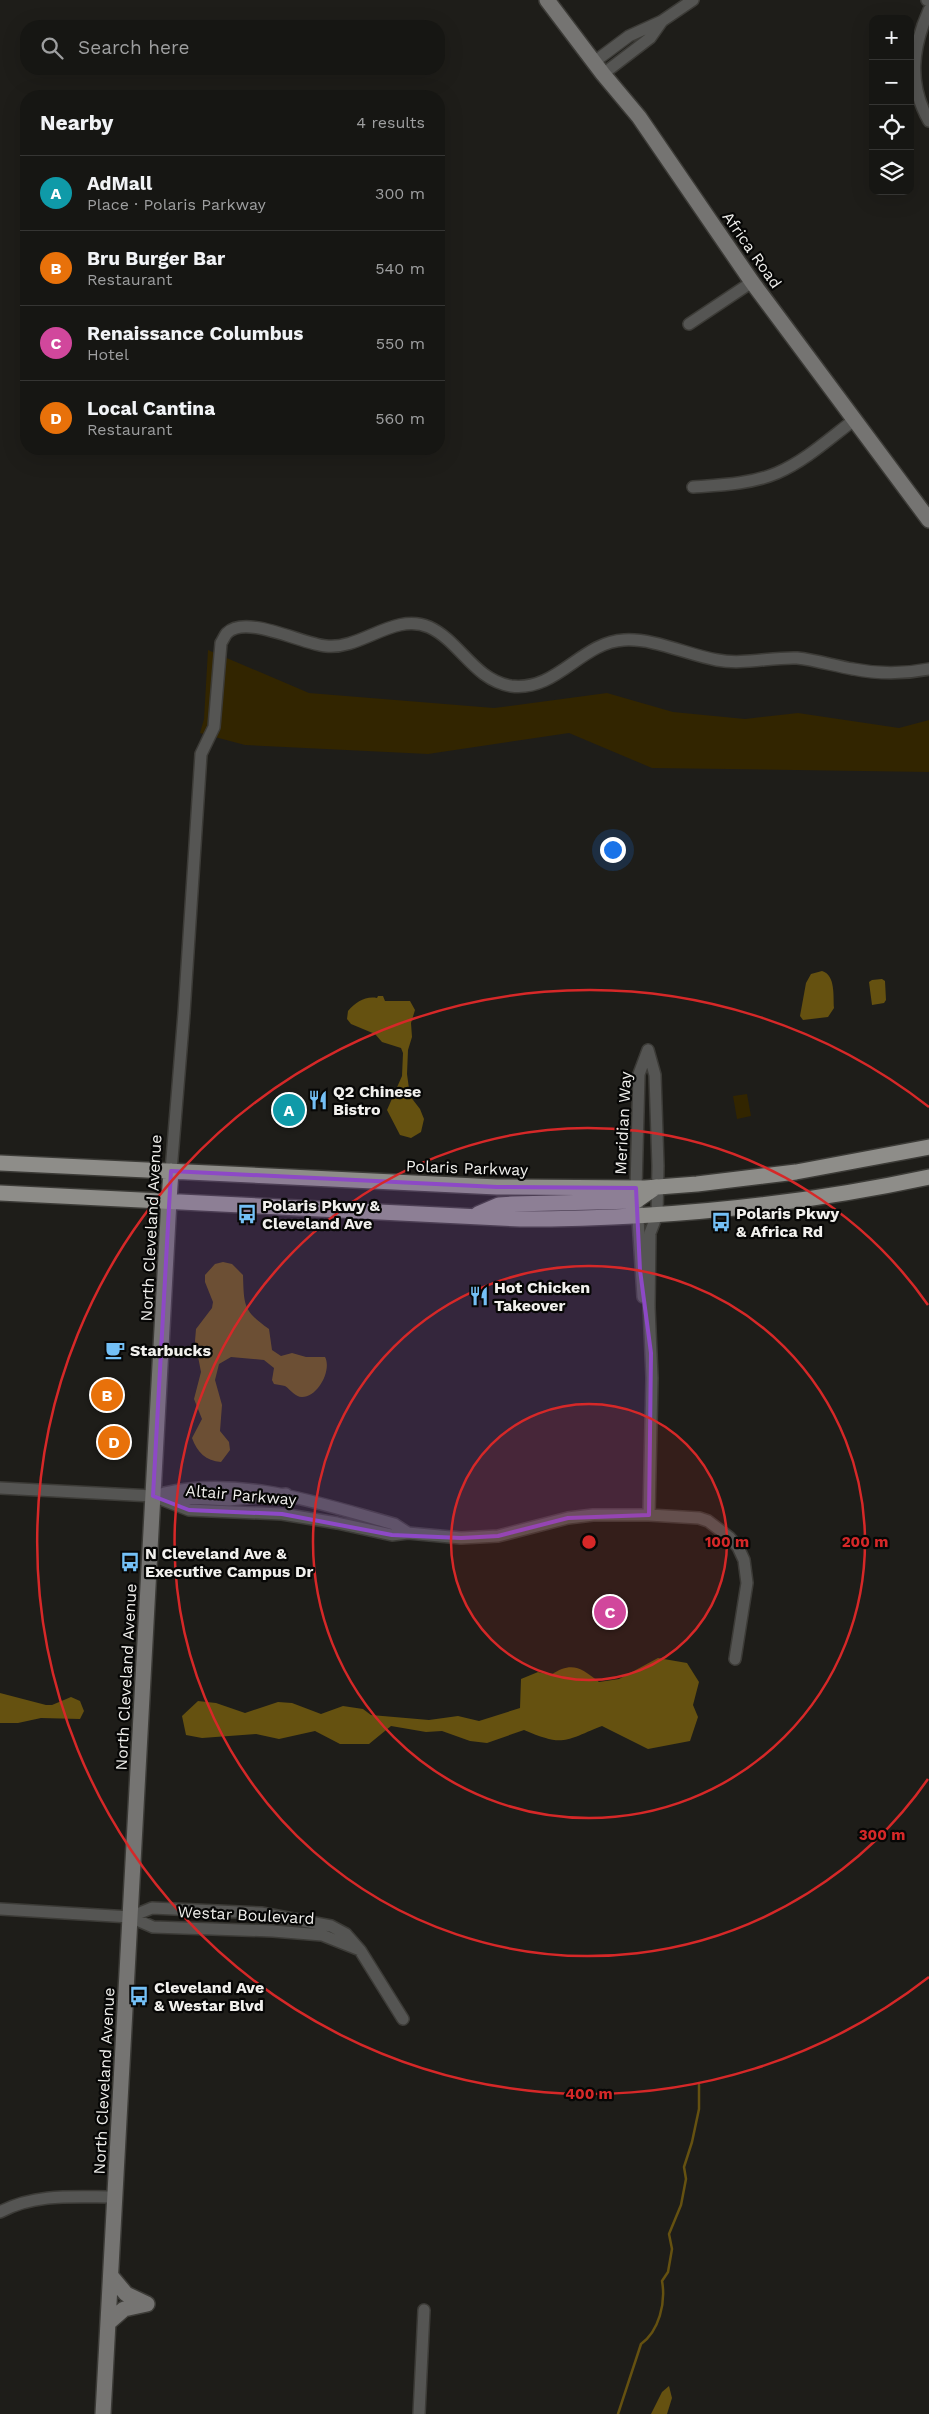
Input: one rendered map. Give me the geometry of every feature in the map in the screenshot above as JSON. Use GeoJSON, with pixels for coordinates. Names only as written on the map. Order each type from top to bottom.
{"type":"FeatureCollection","features":[{"type":"Feature","properties":{"kind":"main road","name":"Africa Road"},"geometry":{"type":"LineString","coordinates":[[547,0],[603,74],[639,117],[752,282],[929,520]]}},
{"type":"Feature","properties":{"kind":"main road"},"geometry":{"type":"LineString","coordinates":[[474,1216],[499,1205],[636,1194],[657,1187],[796,1172],[929,1147]]}},
{"type":"Feature","properties":{"kind":"main road","name":"Polaris Parkway"},"geometry":{"type":"LineString","coordinates":[[0,1163],[636,1194]]}},
{"type":"Feature","properties":{"kind":"main road","name":"North Cleveland Avenue"},"geometry":{"type":"LineString","coordinates":[[103,2414],[171,1170]]}},
{"type":"Feature","properties":{"kind":"main road"},"geometry":{"type":"LineString","coordinates":[[0,1193],[539,1219],[657,1216],[804,1201],[929,1177]]}},
{"type":"Feature","properties":{"kind":"main road"},"geometry":{"type":"LineString","coordinates":[[108,2323],[124,2310],[147,2304],[126,2294],[111,2276]]}},
{"type":"Feature","properties":{"kind":"street"},"geometry":{"type":"LineString","coordinates":[[594,62],[640,29],[662,21],[692,0]]}},
{"type":"Feature","properties":{"kind":"street"},"geometry":{"type":"LineString","coordinates":[[929,10],[917,40],[913,64],[919,101],[929,121]]}},
{"type":"Feature","properties":{"kind":"street"},"geometry":{"type":"LineString","coordinates":[[603,74],[650,38],[662,21]]}},
{"type":"Feature","properties":{"kind":"street"},"geometry":{"type":"LineString","coordinates":[[689,324],[752,282]]}},
{"type":"Feature","properties":{"kind":"street"},"geometry":{"type":"LineString","coordinates":[[693,487],[747,481],[778,472],[810,454],[854,420]]}},
{"type":"Feature","properties":{"kind":"street","name":"North Cleveland Avenue"},"geometry":{"type":"LineString","coordinates":[[171,1170],[200,792],[201,754],[214,727],[221,642],[227,633],[236,628],[263,629],[326,646],[347,645],[393,627],[414,624],[428,627],[442,636],[474,667],[495,681],[525,687],[541,684],[589,651],[609,642],[626,640],[719,661],[796,658],[884,673],[929,669]]}},
{"type":"Feature","properties":{"kind":"street","name":"Meridian Way"},"geometry":{"type":"LineString","coordinates":[[649,1515],[652,1378],[650,1233],[657,1216],[658,1166],[655,1075],[648,1050],[639,1074],[636,1217],[643,1301],[650,1328]]}},
{"type":"Feature","properties":{"kind":"street","name":"Altair Parkway"},"geometry":{"type":"LineString","coordinates":[[153,1496],[189,1487],[286,1494],[394,1524],[408,1533]]}},
{"type":"Feature","properties":{"kind":"street"},"geometry":{"type":"LineString","coordinates":[[0,1488],[153,1496]]}},
{"type":"Feature","properties":{"kind":"street","name":"Altair Parkway"},"geometry":{"type":"LineString","coordinates":[[153,1496],[189,1510],[282,1514],[392,1535],[408,1533],[470,1538],[498,1536],[568,1518],[649,1515],[698,1518],[708,1521],[730,1537],[744,1560],[747,1583],[735,1659]]}},
{"type":"Feature","properties":{"kind":"street","name":"Westar Boulevard"},"geometry":{"type":"LineString","coordinates":[[130,1917],[152,1908],[261,1913],[331,1926],[346,1934],[360,1950],[403,2019]]}},
{"type":"Feature","properties":{"kind":"street","name":"Westar Boulevard"},"geometry":{"type":"LineString","coordinates":[[0,1909],[130,1917],[153,1927],[273,1930],[322,1935],[360,1950]]}},
{"type":"Feature","properties":{"kind":"street"},"geometry":{"type":"LineString","coordinates":[[0,2212],[14,2205],[41,2198],[115,2197]]}},
{"type":"Feature","properties":{"kind":"street"},"geometry":{"type":"LineString","coordinates":[[419,2414],[424,2310]]}},
{"type":"Feature","properties":{"kind":"highlighted area"},"geometry":{"type":"Polygon","coordinates":[[[171,1171],[497,1187],[636,1188],[640,1270],[651,1353],[649,1515],[568,1518],[498,1536],[461,1538],[392,1535],[282,1514],[189,1510],[153,1496],[171,1171]]]}},
{"type":"Feature","properties":{"kind":"shaded area"},"geometry":{"type":"Polygon","coordinates":[[[208,650],[309,693],[494,708],[607,693],[673,712],[745,719],[798,713],[899,728],[929,720],[929,772],[652,768],[569,733],[428,754],[245,745],[200,733],[204,719],[208,650]]]}},
{"type":"Feature","properties":{"kind":"shaded area"},"geometry":{"type":"Polygon","coordinates":[[[822,971],[830,977],[832,982],[834,1008],[828,1017],[803,1020],[800,1016],[806,983],[811,974],[822,971]]]}},
{"type":"Feature","properties":{"kind":"shaded area"},"geometry":{"type":"Polygon","coordinates":[[[882,979],[885,981],[886,1000],[884,1003],[872,1005],[869,982],[882,979]]]}},
{"type":"Feature","properties":{"kind":"shaded area"},"geometry":{"type":"Polygon","coordinates":[[[378,996],[383,996],[385,1001],[410,1001],[415,1010],[411,1023],[412,1037],[408,1050],[407,1074],[410,1096],[420,1109],[424,1119],[421,1132],[411,1138],[400,1135],[387,1110],[402,1076],[403,1053],[401,1048],[382,1042],[375,1034],[351,1024],[347,1019],[348,1011],[358,1002],[369,998],[377,998],[378,996]]]}},
{"type":"Feature","properties":{"kind":"shaded area"},"geometry":{"type":"Polygon","coordinates":[[[747,1094],[751,1116],[737,1119],[733,1096],[747,1094]]]}},
{"type":"Feature","properties":{"kind":"shaded area"},"geometry":{"type":"Polygon","coordinates":[[[223,1262],[232,1264],[243,1275],[245,1301],[254,1317],[269,1329],[272,1350],[281,1356],[292,1353],[306,1357],[325,1357],[327,1369],[318,1388],[308,1396],[300,1397],[285,1386],[274,1384],[272,1380],[274,1368],[264,1360],[231,1357],[219,1364],[215,1380],[222,1405],[220,1431],[229,1442],[230,1450],[221,1462],[211,1460],[203,1455],[192,1438],[202,1419],[194,1399],[201,1372],[195,1341],[196,1329],[212,1308],[213,1302],[205,1282],[205,1275],[215,1264],[223,1262]]]}},
{"type":"Feature","properties":{"kind":"shaded area"},"geometry":{"type":"Polygon","coordinates":[[[658,1658],[687,1663],[699,1682],[693,1705],[698,1717],[690,1741],[648,1749],[602,1726],[564,1740],[548,1739],[524,1730],[487,1743],[470,1741],[442,1731],[426,1732],[391,1726],[369,1744],[340,1744],[315,1731],[279,1739],[256,1734],[202,1738],[186,1735],[182,1716],[198,1701],[216,1703],[245,1713],[278,1702],[292,1703],[321,1714],[343,1706],[363,1709],[371,1715],[429,1720],[458,1716],[479,1721],[520,1708],[521,1679],[538,1672],[551,1675],[571,1667],[587,1673],[599,1682],[619,1679],[658,1658]]]}},
{"type":"Feature","properties":{"kind":"shaded area"},"geometry":{"type":"Polygon","coordinates":[[[0,1693],[46,1705],[52,1705],[71,1697],[80,1701],[84,1711],[80,1719],[41,1718],[18,1723],[0,1723],[0,1693]]]}},
{"type":"Feature","properties":{"kind":"shaded area"},"geometry":{"type":"Polygon","coordinates":[[[669,2386],[672,2398],[667,2414],[651,2414],[662,2392],[669,2386]]]}},
{"type":"Feature","properties":{"kind":"waterway"},"geometry":{"type":"LineString","coordinates":[[618,2414],[641,2344],[652,2332],[660,2316],[663,2298],[662,2281],[668,2272],[672,2249],[669,2234],[681,2205],[686,2179],[684,2167],[699,2109],[699,2085]]}},
{"type":"Feature","properties":{"kind":"place","name":"Q2 Chinese Bistro"},"geometry":{"type":"Point","coordinates":[318,1100]}},
{"type":"Feature","properties":{"kind":"place","name":"AdMall"},"geometry":{"type":"Point","coordinates":[289,1110]}},
{"type":"Feature","properties":{"kind":"place","name":"Polaris Pkwy & Cleveland Ave"},"geometry":{"type":"Point","coordinates":[247,1214]}},
{"type":"Feature","properties":{"kind":"place","name":"Polaris Pkwy & Africa Rd"},"geometry":{"type":"Point","coordinates":[721,1222]}},
{"type":"Feature","properties":{"kind":"place","name":"Hot Chicken Takeover"},"geometry":{"type":"Point","coordinates":[479,1296]}},
{"type":"Feature","properties":{"kind":"place","name":"Starbucks"},"geometry":{"type":"Point","coordinates":[115,1350]}},
{"type":"Feature","properties":{"kind":"place","name":"Bru Burger Bar"},"geometry":{"type":"Point","coordinates":[107,1395]}},
{"type":"Feature","properties":{"kind":"place","name":"Local Cantina"},"geometry":{"type":"Point","coordinates":[114,1442]}},
{"type":"Feature","properties":{"kind":"place","name":"N Cleveland Ave & Executive Campus Dr"},"geometry":{"type":"Point","coordinates":[130,1562]}},
{"type":"Feature","properties":{"kind":"place","name":"Renaissance Columbus"},"geometry":{"type":"Point","coordinates":[610,1612]}},
{"type":"Feature","properties":{"kind":"place","name":"Cleveland Ave & Westar Blvd"},"geometry":{"type":"Point","coordinates":[139,1996]}}]}
